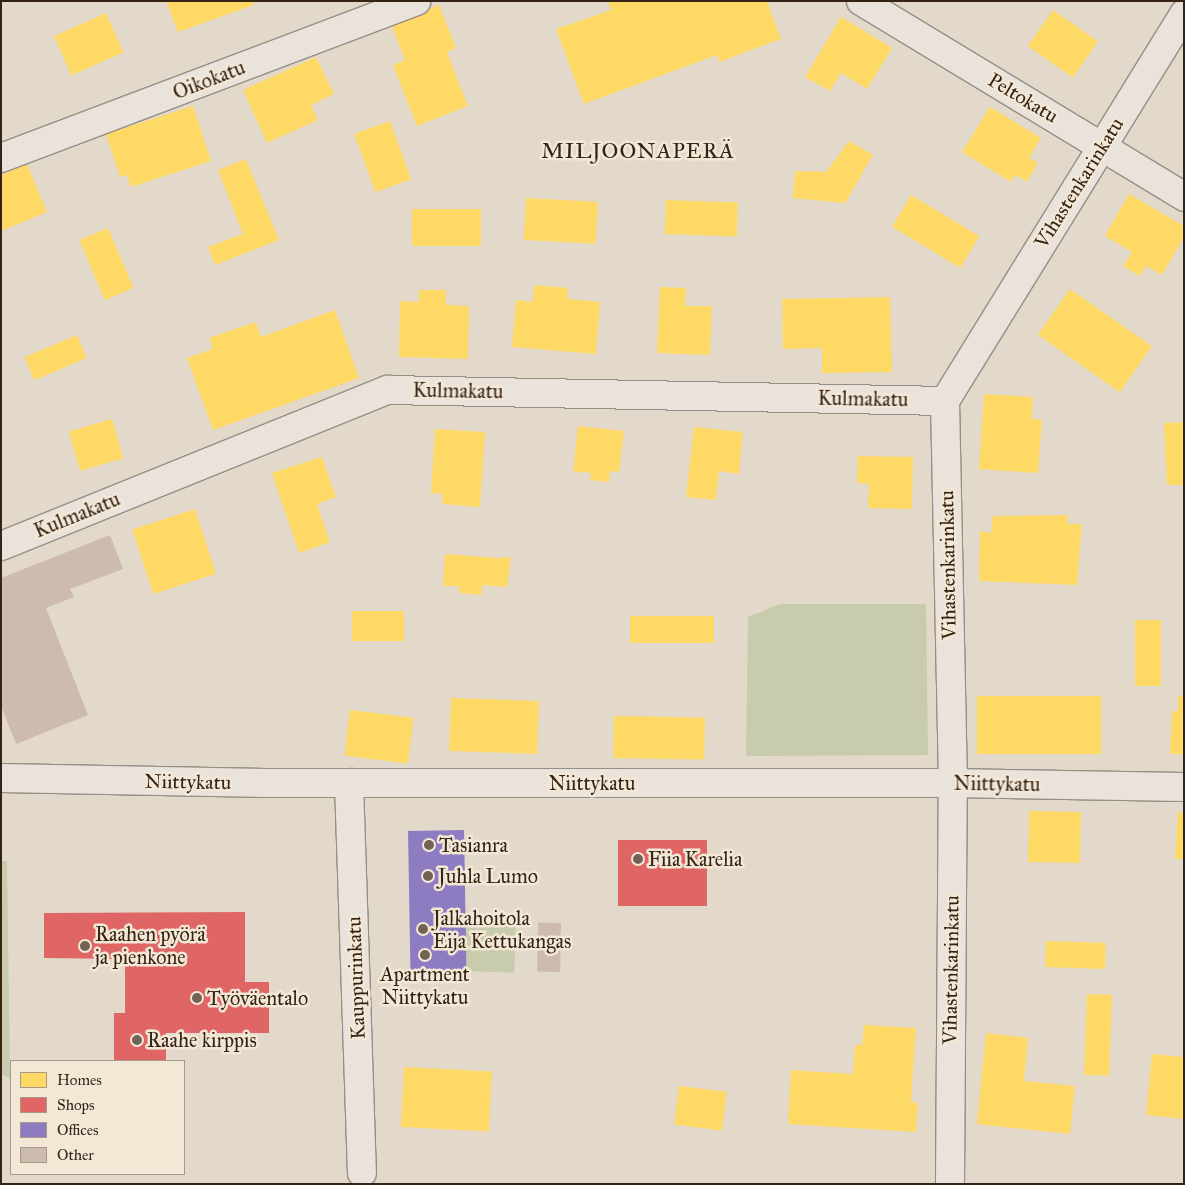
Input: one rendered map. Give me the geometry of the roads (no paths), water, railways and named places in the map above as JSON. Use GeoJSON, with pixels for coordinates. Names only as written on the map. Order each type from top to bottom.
{"type":"FeatureCollection","features":[{"type":"Feature","properties":{"kind":"street","name":"Oikokatu"},"geometry":{"type":"LineString","coordinates":[[1,158],[416,1]]}},
{"type":"Feature","properties":{"kind":"street","name":"Peltokatu"},"geometry":{"type":"LineString","coordinates":[[862,1],[1184,197]]}},
{"type":"Feature","properties":{"kind":"street","name":"Vihastenkarinkatu"},"geometry":{"type":"LineString","coordinates":[[950,1184],[953,783],[945,401],[1101,145],[1184,14]]}},
{"type":"Feature","properties":{"kind":"street","name":"Kulmakatu"},"geometry":{"type":"LineString","coordinates":[[1,546],[388,390],[945,401]]}},
{"type":"Feature","properties":{"kind":"street","name":"Niittykatu"},"geometry":{"type":"LineString","coordinates":[[1,778],[349,783],[953,783],[1184,787]]}},
{"type":"Feature","properties":{"kind":"street","name":"Kauppurinkatu"},"geometry":{"type":"LineString","coordinates":[[349,783],[362,1172]]}},
{"type":"Feature","properties":{"kind":"place","name":"Tasianra"},"geometry":{"type":"Point","coordinates":[429,845]}},
{"type":"Feature","properties":{"kind":"place","name":"Fiia Karelia"},"geometry":{"type":"Point","coordinates":[638,859]}},
{"type":"Feature","properties":{"kind":"place","name":"Juhla Lumo"},"geometry":{"type":"Point","coordinates":[428,876]}},
{"type":"Feature","properties":{"kind":"place","name":"Jalkahoitola Eija Kettukangas"},"geometry":{"type":"Point","coordinates":[423,929]}},
{"type":"Feature","properties":{"kind":"place","name":"Raahen pyörä ja pienkone"},"geometry":{"type":"Point","coordinates":[85,946]}},
{"type":"Feature","properties":{"kind":"place","name":"Apartment Niittykatu"},"geometry":{"type":"Point","coordinates":[425,955]}},
{"type":"Feature","properties":{"kind":"place","name":"Työväentalo"},"geometry":{"type":"Point","coordinates":[197,998]}},
{"type":"Feature","properties":{"kind":"place","name":"Raahe kirppis"},"geometry":{"type":"Point","coordinates":[137,1040]}},
{"type":"Feature","properties":{"kind":"district","name":"MILJOONAPERÄ"},"geometry":{"type":"Point","coordinates":[638,151]}}]}
